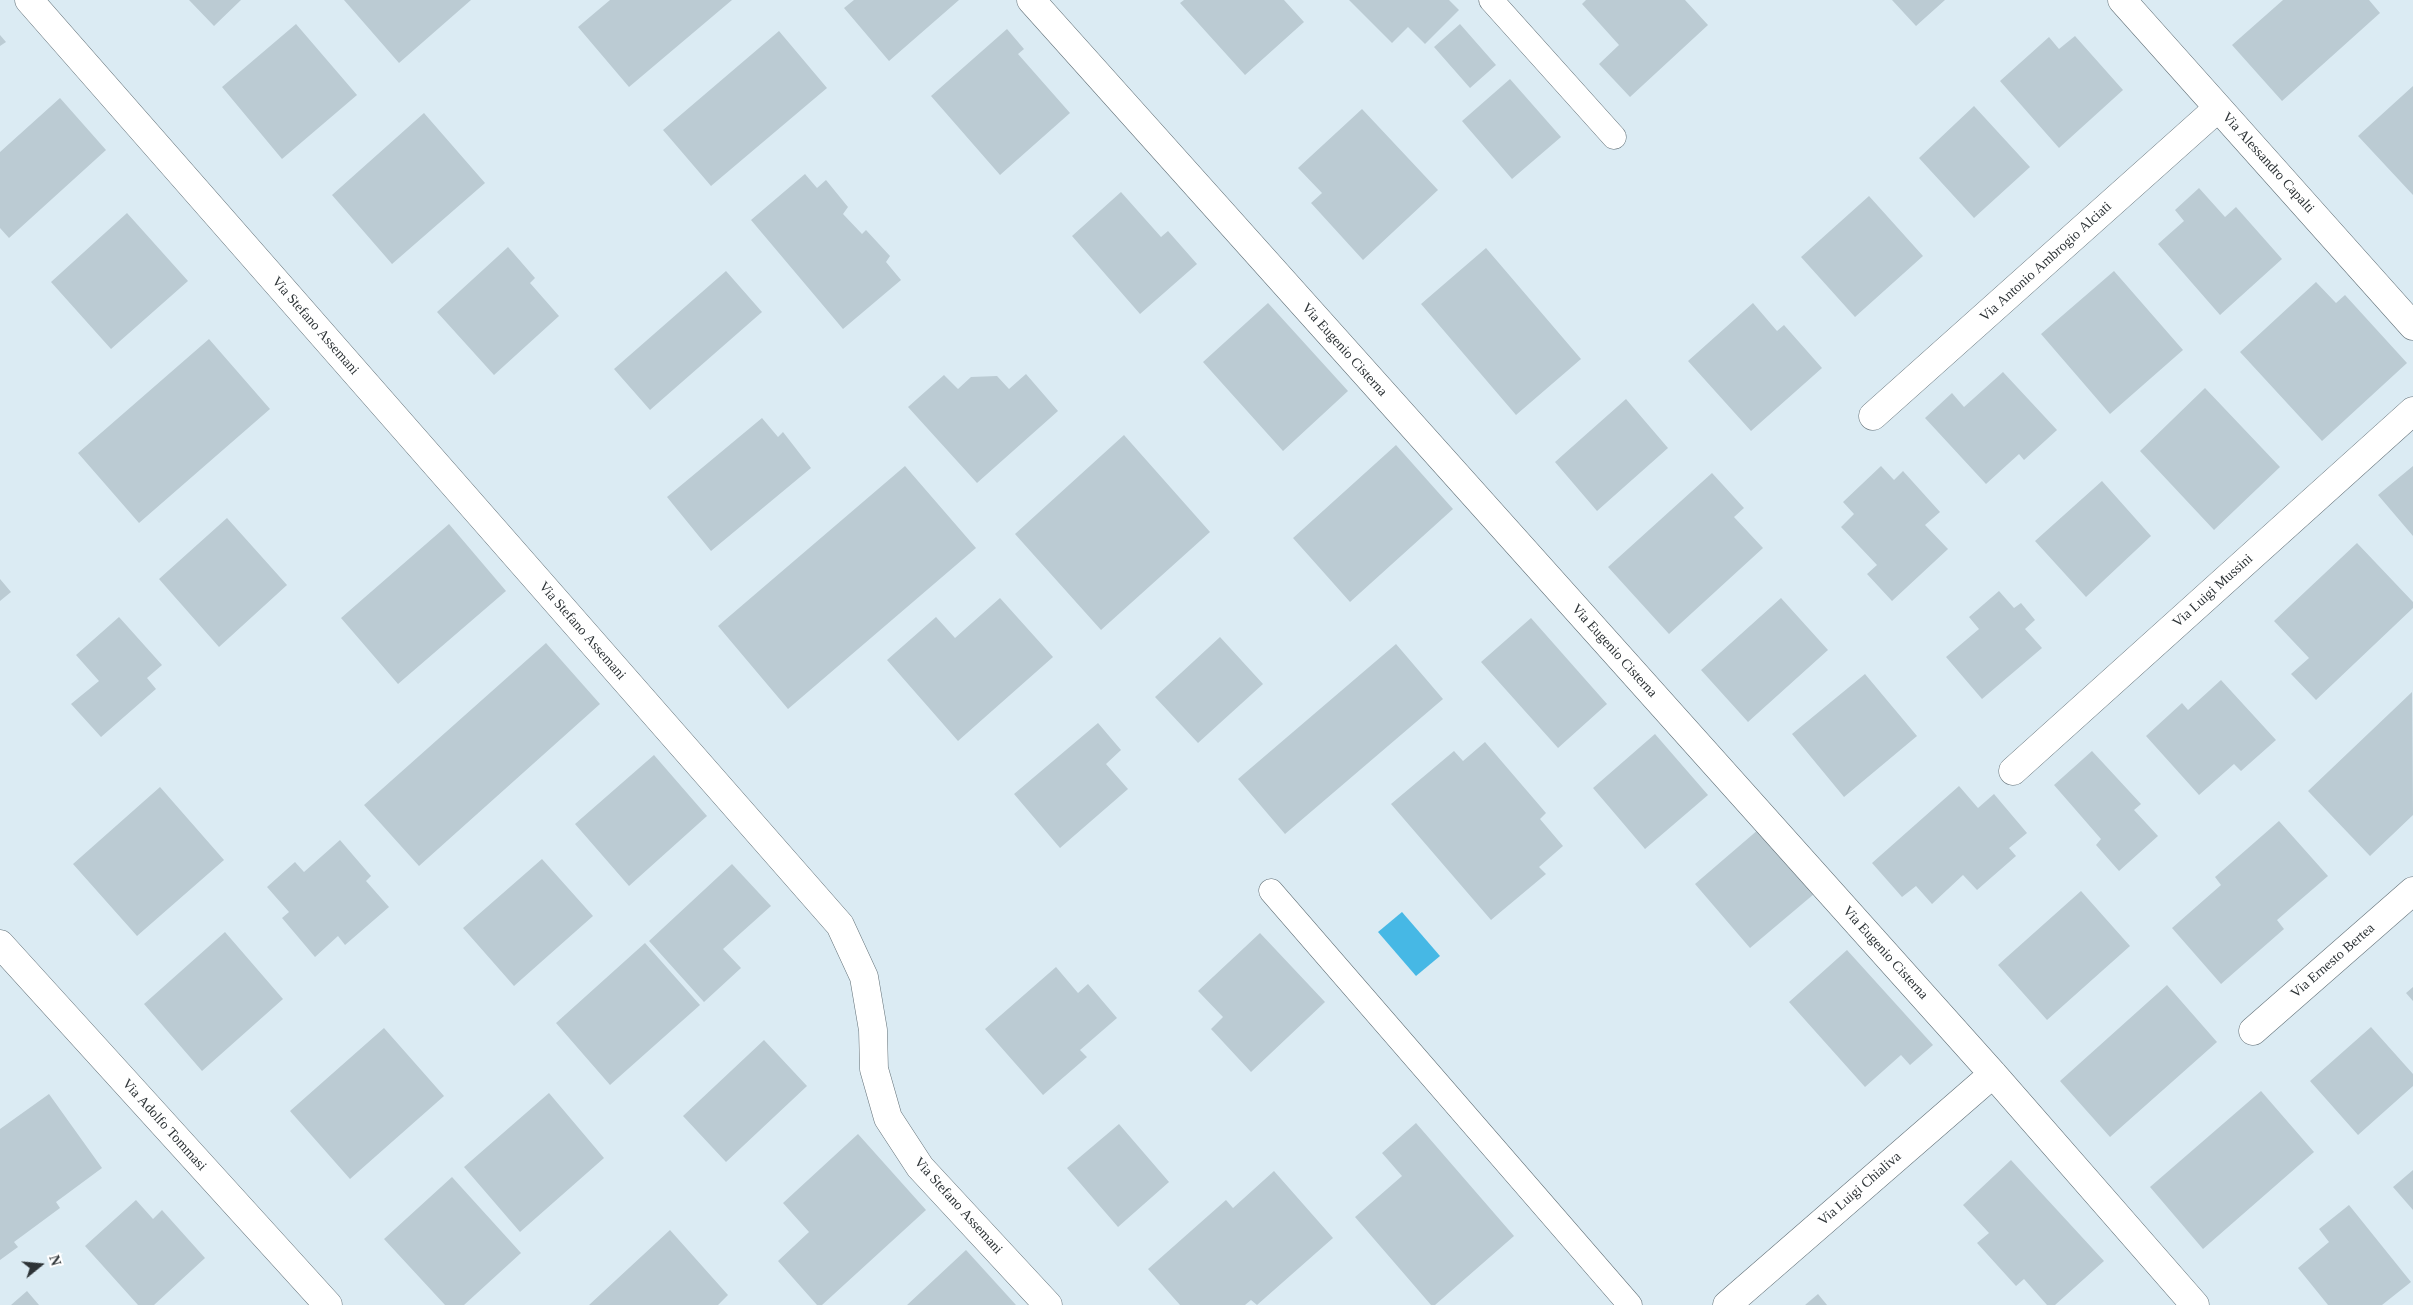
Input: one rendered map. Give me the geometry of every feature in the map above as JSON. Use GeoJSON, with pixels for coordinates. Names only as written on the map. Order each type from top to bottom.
{"type":"FeatureCollection","features":[{"type":"Feature","properties":{"kind":"street","name":"Via Stefano Assemani"},"geometry":{"type":"LineString","coordinates":[[29,0],[840,926],[864,977],[874,1030],[874,1070],[888,1118],[920,1166],[1048,1305]]}},
{"type":"Feature","properties":{"kind":"street","name":"Via Eugenio Cisterna"},"geometry":{"type":"LineString","coordinates":[[1031,0],[1992,1074],[2195,1305]]}},
{"type":"Feature","properties":{"kind":"street","name":"Via Alessandro Capalti"},"geometry":{"type":"LineString","coordinates":[[2122,0],[2413,326]]}},
{"type":"Feature","properties":{"kind":"street","name":"Via Antonio Ambrogio Alciati"},"geometry":{"type":"LineString","coordinates":[[1873,416],[2218,108]]}},
{"type":"Feature","properties":{"kind":"street","name":"Via Luigi Mussini"},"geometry":{"type":"LineString","coordinates":[[2014,771],[2413,411]]}},
{"type":"Feature","properties":{"kind":"street","name":"Via Ernesto Bertea"},"geometry":{"type":"LineString","coordinates":[[2253,1031],[2413,891]]}},
{"type":"Feature","properties":{"kind":"street","name":"Via Adolfo Tommasi"},"geometry":{"type":"LineString","coordinates":[[0,944],[328,1305]]}},
{"type":"Feature","properties":{"kind":"street","name":"Via Luigi Chialiva"},"geometry":{"type":"LineString","coordinates":[[1727,1305],[1992,1074]]}},
{"type":"Feature","properties":{"kind":"lane"},"geometry":{"type":"LineString","coordinates":[[1491,0],[1614,137]]}},
{"type":"Feature","properties":{"kind":"lane"},"geometry":{"type":"LineString","coordinates":[[1271,890],[1630,1305]]}},
{"type":"Feature","properties":{"kind":"water"},"geometry":{"type":"Polygon","coordinates":[[[1402,912],[1440,956],[1416,976],[1378,932],[1402,912]]]}},
{"type":"Feature","properties":{"kind":"building"},"geometry":{"type":"Polygon","coordinates":[[[189,0],[241,0],[214,26],[189,0]]]}},
{"type":"Feature","properties":{"kind":"building"},"geometry":{"type":"Polygon","coordinates":[[[344,0],[471,0],[399,63],[344,0]]]}},
{"type":"Feature","properties":{"kind":"building"},"geometry":{"type":"Polygon","coordinates":[[[610,0],[732,0],[629,87],[578,27],[610,0]]]}},
{"type":"Feature","properties":{"kind":"building"},"geometry":{"type":"Polygon","coordinates":[[[854,0],[959,0],[889,61],[844,8],[854,0]]]}},
{"type":"Feature","properties":{"kind":"building"},"geometry":{"type":"Polygon","coordinates":[[[1184,0],[1284,0],[1304,22],[1245,75],[1180,3],[1184,0]]]}},
{"type":"Feature","properties":{"kind":"building"},"geometry":{"type":"Polygon","coordinates":[[[1349,0],[1449,0],[1459,10],[1425,44],[1408,27],[1392,43],[1349,0]]]}},
{"type":"Feature","properties":{"kind":"building"},"geometry":{"type":"Polygon","coordinates":[[[1586,0],[1685,0],[1708,25],[1630,97],[1599,64],[1619,45],[1582,4],[1586,0]]]}},
{"type":"Feature","properties":{"kind":"building"},"geometry":{"type":"Polygon","coordinates":[[[1892,0],[1945,0],[1916,26],[1892,0]]]}},
{"type":"Feature","properties":{"kind":"building"},"geometry":{"type":"Polygon","coordinates":[[[2283,0],[2369,0],[2380,13],[2282,101],[2232,45],[2283,0]]]}},
{"type":"Feature","properties":{"kind":"building"},"geometry":{"type":"Polygon","coordinates":[[[296,24],[357,95],[282,159],[222,87],[296,24]]]}},
{"type":"Feature","properties":{"kind":"building"},"geometry":{"type":"Polygon","coordinates":[[[1460,24],[1496,65],[1470,88],[1434,47],[1460,24]]]}},
{"type":"Feature","properties":{"kind":"building"},"geometry":{"type":"Polygon","coordinates":[[[1007,29],[1024,49],[1018,54],[1070,113],[1000,175],[931,96],[1007,29]]]}},
{"type":"Feature","properties":{"kind":"building"},"geometry":{"type":"Polygon","coordinates":[[[779,31],[827,88],[711,186],[663,130],[779,31]]]}},
{"type":"Feature","properties":{"kind":"building"},"geometry":{"type":"Polygon","coordinates":[[[0,35],[6,42],[0,46],[0,35]]]}},
{"type":"Feature","properties":{"kind":"building"},"geometry":{"type":"Polygon","coordinates":[[[2075,36],[2123,90],[2059,148],[2000,81],[2049,37],[2059,49],[2075,36]]]}},
{"type":"Feature","properties":{"kind":"building"},"geometry":{"type":"Polygon","coordinates":[[[1510,79],[1561,137],[1512,179],[1462,121],[1510,79]]]}},
{"type":"Feature","properties":{"kind":"building"},"geometry":{"type":"Polygon","coordinates":[[[2413,86],[2413,195],[2358,136],[2413,86]]]}},
{"type":"Feature","properties":{"kind":"building"},"geometry":{"type":"Polygon","coordinates":[[[60,98],[106,150],[9,238],[0,228],[0,152],[60,98]]]}},
{"type":"Feature","properties":{"kind":"building"},"geometry":{"type":"Polygon","coordinates":[[[1974,106],[2030,167],[1974,218],[1919,158],[1974,106]]]}},
{"type":"Feature","properties":{"kind":"building"},"geometry":{"type":"Polygon","coordinates":[[[1362,109],[1438,190],[1363,260],[1311,203],[1322,193],[1298,168],[1362,109]]]}},
{"type":"Feature","properties":{"kind":"building"},"geometry":{"type":"Polygon","coordinates":[[[424,113],[485,183],[392,264],[332,195],[424,113]]]}},
{"type":"Feature","properties":{"kind":"building"},"geometry":{"type":"Polygon","coordinates":[[[805,174],[817,188],[826,180],[848,207],[843,214],[862,234],[866,230],[890,256],[886,262],[901,280],[843,329],[751,220],[805,174]]]}},
{"type":"Feature","properties":{"kind":"building"},"geometry":{"type":"Polygon","coordinates":[[[2199,188],[2225,217],[2236,207],[2282,259],[2220,315],[2158,244],[2184,221],[2175,210],[2199,188]]]}},
{"type":"Feature","properties":{"kind":"building"},"geometry":{"type":"Polygon","coordinates":[[[1121,192],[1161,237],[1168,231],[1197,264],[1140,314],[1072,236],[1121,192]]]}},
{"type":"Feature","properties":{"kind":"building"},"geometry":{"type":"Polygon","coordinates":[[[1869,196],[1923,256],[1855,317],[1801,257],[1869,196]]]}},
{"type":"Feature","properties":{"kind":"building"},"geometry":{"type":"Polygon","coordinates":[[[127,213],[188,281],[111,349],[51,282],[127,213]]]}},
{"type":"Feature","properties":{"kind":"building"},"geometry":{"type":"Polygon","coordinates":[[[508,247],[535,278],[530,283],[559,316],[494,375],[437,312],[508,247]]]}},
{"type":"Feature","properties":{"kind":"building"},"geometry":{"type":"Polygon","coordinates":[[[1486,248],[1581,359],[1516,415],[1421,304],[1486,248]]]}},
{"type":"Feature","properties":{"kind":"building"},"geometry":{"type":"Polygon","coordinates":[[[726,271],[762,312],[650,410],[614,369],[726,271]]]}},
{"type":"Feature","properties":{"kind":"building"},"geometry":{"type":"Polygon","coordinates":[[[2114,271],[2183,350],[2110,414],[2041,334],[2114,271]]]}},
{"type":"Feature","properties":{"kind":"building"},"geometry":{"type":"Polygon","coordinates":[[[2316,282],[2336,303],[2345,295],[2407,363],[2322,441],[2240,352],[2316,282]]]}},
{"type":"Feature","properties":{"kind":"building"},"geometry":{"type":"Polygon","coordinates":[[[1268,303],[1348,391],[1283,451],[1203,362],[1268,303]]]}},
{"type":"Feature","properties":{"kind":"building"},"geometry":{"type":"Polygon","coordinates":[[[1753,303],[1777,331],[1784,325],[1822,368],[1751,431],[1688,361],[1753,303]]]}},
{"type":"Feature","properties":{"kind":"building"},"geometry":{"type":"Polygon","coordinates":[[[209,339],[270,409],[139,523],[78,453],[209,339]]]}},
{"type":"Feature","properties":{"kind":"building"},"geometry":{"type":"Polygon","coordinates":[[[2003,372],[2057,430],[2024,460],[2019,454],[1986,484],[1925,418],[1952,393],[1964,407],[2003,372]]]}},
{"type":"Feature","properties":{"kind":"building"},"geometry":{"type":"Polygon","coordinates":[[[1026,374],[1058,411],[977,483],[908,407],[944,375],[958,389],[971,377],[997,376],[1009,389],[1026,374]]]}},
{"type":"Feature","properties":{"kind":"building"},"geometry":{"type":"Polygon","coordinates":[[[2205,388],[2280,467],[2214,530],[2140,451],[2205,388]]]}},
{"type":"Feature","properties":{"kind":"building"},"geometry":{"type":"Polygon","coordinates":[[[1626,399],[1668,448],[1597,511],[1555,462],[1626,399]]]}},
{"type":"Feature","properties":{"kind":"building"},"geometry":{"type":"Polygon","coordinates":[[[762,418],[778,437],[783,432],[811,468],[711,551],[667,497],[762,418]]]}},
{"type":"Feature","properties":{"kind":"building"},"geometry":{"type":"Polygon","coordinates":[[[1124,435],[1210,532],[1101,630],[1015,534],[1124,435]]]}},
{"type":"Feature","properties":{"kind":"building"},"geometry":{"type":"Polygon","coordinates":[[[1396,445],[1453,509],[1350,602],[1293,538],[1396,445]]]}},
{"type":"Feature","properties":{"kind":"building"},"geometry":{"type":"Polygon","coordinates":[[[905,466],[976,548],[788,709],[718,626],[905,466]]]}},
{"type":"Feature","properties":{"kind":"building"},"geometry":{"type":"Polygon","coordinates":[[[1881,466],[1894,480],[1903,471],[1940,512],[1925,525],[1948,549],[1892,601],[1867,574],[1877,565],[1841,527],[1854,514],[1843,502],[1881,466]]]}},
{"type":"Feature","properties":{"kind":"building"},"geometry":{"type":"Polygon","coordinates":[[[2413,466],[2413,536],[2378,495],[2413,466]]]}},
{"type":"Feature","properties":{"kind":"building"},"geometry":{"type":"Polygon","coordinates":[[[1712,473],[1744,508],[1734,517],[1763,548],[1669,634],[1608,567],[1712,473]]]}},
{"type":"Feature","properties":{"kind":"building"},"geometry":{"type":"Polygon","coordinates":[[[2102,481],[2151,536],[2086,597],[2035,541],[2102,481]]]}},
{"type":"Feature","properties":{"kind":"building"},"geometry":{"type":"Polygon","coordinates":[[[227,518],[287,585],[219,647],[159,579],[227,518]]]}},
{"type":"Feature","properties":{"kind":"building"},"geometry":{"type":"Polygon","coordinates":[[[449,524],[506,591],[398,684],[341,618],[449,524]]]}},
{"type":"Feature","properties":{"kind":"building"},"geometry":{"type":"Polygon","coordinates":[[[2357,543],[2413,602],[2413,608],[2316,700],[2291,674],[2309,658],[2274,621],[2357,543]]]}},
{"type":"Feature","properties":{"kind":"building"},"geometry":{"type":"Polygon","coordinates":[[[0,579],[11,592],[0,601],[0,579]]]}},
{"type":"Feature","properties":{"kind":"building"},"geometry":{"type":"Polygon","coordinates":[[[1999,591],[2014,608],[2021,603],[2035,620],[2025,629],[2042,648],[1982,699],[1946,657],[1979,629],[1969,617],[1999,591]]]}},
{"type":"Feature","properties":{"kind":"building"},"geometry":{"type":"Polygon","coordinates":[[[1000,598],[1053,657],[958,741],[887,660],[936,617],[955,638],[1000,598]]]}},
{"type":"Feature","properties":{"kind":"building"},"geometry":{"type":"Polygon","coordinates":[[[1781,598],[1828,650],[1748,722],[1701,670],[1781,598]]]}},
{"type":"Feature","properties":{"kind":"building"},"geometry":{"type":"Polygon","coordinates":[[[119,617],[162,665],[147,678],[156,689],[101,737],[71,704],[99,681],[76,655],[119,617]]]}},
{"type":"Feature","properties":{"kind":"building"},"geometry":{"type":"Polygon","coordinates":[[[1531,618],[1607,704],[1558,748],[1481,662],[1531,618]]]}},
{"type":"Feature","properties":{"kind":"building"},"geometry":{"type":"Polygon","coordinates":[[[1220,637],[1263,684],[1198,743],[1155,697],[1220,637]]]}},
{"type":"Feature","properties":{"kind":"building"},"geometry":{"type":"Polygon","coordinates":[[[546,643],[600,704],[419,866],[364,805],[546,643]]]}},
{"type":"Feature","properties":{"kind":"building"},"geometry":{"type":"Polygon","coordinates":[[[1396,644],[1443,699],[1285,834],[1238,779],[1396,644]]]}},
{"type":"Feature","properties":{"kind":"building"},"geometry":{"type":"Polygon","coordinates":[[[1865,674],[1917,736],[1844,797],[1792,734],[1865,674]]]}},
{"type":"Feature","properties":{"kind":"building"},"geometry":{"type":"Polygon","coordinates":[[[2221,680],[2276,740],[2241,771],[2234,764],[2199,795],[2146,736],[2182,703],[2188,710],[2221,680]]]}},
{"type":"Feature","properties":{"kind":"building"},"geometry":{"type":"Polygon","coordinates":[[[2412,692],[2413,815],[2370,856],[2308,791],[2412,692]]]}},
{"type":"Feature","properties":{"kind":"building"},"geometry":{"type":"Polygon","coordinates":[[[1098,723],[1121,750],[1106,764],[1128,789],[1060,848],[1014,794],[1098,723]]]}},
{"type":"Feature","properties":{"kind":"building"},"geometry":{"type":"Polygon","coordinates":[[[1655,734],[1708,795],[1645,849],[1593,788],[1655,734]]]}},
{"type":"Feature","properties":{"kind":"building"},"geometry":{"type":"Polygon","coordinates":[[[1485,742],[1546,813],[1540,819],[1563,846],[1539,867],[1546,874],[1491,920],[1391,804],[1454,751],[1463,761],[1485,742]]]}},
{"type":"Feature","properties":{"kind":"building"},"geometry":{"type":"Polygon","coordinates":[[[2092,751],[2141,804],[2134,810],[2158,836],[2119,871],[2096,845],[2101,839],[2054,785],[2092,751]]]}},
{"type":"Feature","properties":{"kind":"building"},"geometry":{"type":"Polygon","coordinates":[[[654,755],[707,816],[629,886],[575,824],[654,755]]]}},
{"type":"Feature","properties":{"kind":"building"},"geometry":{"type":"Polygon","coordinates":[[[1959,786],[1978,808],[1994,794],[2027,833],[2009,848],[2016,856],[1977,890],[1963,875],[1932,904],[1916,886],[1902,897],[1872,863],[1959,786]]]}},
{"type":"Feature","properties":{"kind":"building"},"geometry":{"type":"Polygon","coordinates":[[[160,787],[224,860],[137,936],[73,864],[160,787]]]}},
{"type":"Feature","properties":{"kind":"building"},"geometry":{"type":"Polygon","coordinates":[[[2279,821],[2328,876],[2277,920],[2284,929],[2221,984],[2172,928],[2221,885],[2215,877],[2279,821]]]}},
{"type":"Feature","properties":{"kind":"building"},"geometry":{"type":"Polygon","coordinates":[[[1759,829],[1814,894],[1750,948],[1695,884],[1759,829]]]}},
{"type":"Feature","properties":{"kind":"building"},"geometry":{"type":"Polygon","coordinates":[[[340,840],[371,876],[366,881],[389,907],[345,945],[338,936],[315,957],[282,918],[289,912],[267,887],[295,862],[304,872],[340,840]]]}},
{"type":"Feature","properties":{"kind":"building"},"geometry":{"type":"Polygon","coordinates":[[[542,859],[593,916],[514,986],[463,928],[542,859]]]}},
{"type":"Feature","properties":{"kind":"building"},"geometry":{"type":"Polygon","coordinates":[[[732,864],[771,906],[723,949],[741,968],[704,1002],[649,941],[732,864]]]}},
{"type":"Feature","properties":{"kind":"building"},"geometry":{"type":"Polygon","coordinates":[[[2081,891],[2130,946],[2047,1020],[1998,965],[2081,891]]]}},
{"type":"Feature","properties":{"kind":"building"},"geometry":{"type":"Polygon","coordinates":[[[225,932],[283,999],[202,1071],[144,1004],[225,932]]]}},
{"type":"Feature","properties":{"kind":"building"},"geometry":{"type":"Polygon","coordinates":[[[1260,933],[1325,1002],[1251,1072],[1211,1029],[1223,1017],[1198,991],[1260,933]]]}},
{"type":"Feature","properties":{"kind":"building"},"geometry":{"type":"Polygon","coordinates":[[[645,943],[700,1005],[610,1085],[556,1023],[645,943]]]}},
{"type":"Feature","properties":{"kind":"building"},"geometry":{"type":"Polygon","coordinates":[[[1847,950],[1933,1045],[1910,1065],[1901,1055],[1865,1087],[1789,1002],[1847,950]]]}},
{"type":"Feature","properties":{"kind":"building"},"geometry":{"type":"Polygon","coordinates":[[[1056,967],[1078,993],[1088,984],[1117,1018],[1080,1050],[1087,1057],[1043,1095],[985,1029],[1056,967]]]}},
{"type":"Feature","properties":{"kind":"building"},"geometry":{"type":"Polygon","coordinates":[[[2167,985],[2217,1042],[2110,1137],[2060,1081],[2167,985]]]}},
{"type":"Feature","properties":{"kind":"building"},"geometry":{"type":"Polygon","coordinates":[[[2413,987],[2413,1001],[2406,993],[2413,987]]]}},
{"type":"Feature","properties":{"kind":"building"},"geometry":{"type":"Polygon","coordinates":[[[2371,1027],[2413,1074],[2413,1086],[2358,1135],[2310,1081],[2371,1027]]]}},
{"type":"Feature","properties":{"kind":"building"},"geometry":{"type":"Polygon","coordinates":[[[384,1028],[444,1096],[350,1179],[290,1111],[384,1028]]]}},
{"type":"Feature","properties":{"kind":"building"},"geometry":{"type":"Polygon","coordinates":[[[764,1040],[807,1086],[726,1162],[683,1116],[764,1040]]]}},
{"type":"Feature","properties":{"kind":"building"},"geometry":{"type":"Polygon","coordinates":[[[2261,1091],[2314,1152],[2203,1249],[2150,1187],[2261,1091]]]}},
{"type":"Feature","properties":{"kind":"building"},"geometry":{"type":"Polygon","coordinates":[[[549,1093],[604,1158],[520,1232],[464,1167],[549,1093]]]}},
{"type":"Feature","properties":{"kind":"building"},"geometry":{"type":"Polygon","coordinates":[[[49,1094],[102,1168],[56,1202],[60,1208],[14,1242],[18,1247],[0,1260],[0,1129],[49,1094]]]}},
{"type":"Feature","properties":{"kind":"building"},"geometry":{"type":"Polygon","coordinates":[[[1416,1123],[1514,1236],[1435,1305],[1431,1305],[1355,1217],[1402,1176],[1382,1153],[1416,1123]]]}},
{"type":"Feature","properties":{"kind":"building"},"geometry":{"type":"Polygon","coordinates":[[[1119,1124],[1169,1182],[1118,1227],[1067,1168],[1119,1124]]]}},
{"type":"Feature","properties":{"kind":"building"},"geometry":{"type":"Polygon","coordinates":[[[858,1134],[926,1210],[822,1305],[817,1305],[778,1261],[809,1232],[783,1203],[858,1134]]]}},
{"type":"Feature","properties":{"kind":"building"},"geometry":{"type":"Polygon","coordinates":[[[2011,1160],[2104,1261],[2055,1305],[2047,1305],[2024,1279],[2016,1286],[1977,1243],[1989,1233],[1963,1205],[2011,1160]]]}},
{"type":"Feature","properties":{"kind":"building"},"geometry":{"type":"Polygon","coordinates":[[[2413,1170],[2413,1210],[2393,1187],[2413,1170]]]}},
{"type":"Feature","properties":{"kind":"building"},"geometry":{"type":"Polygon","coordinates":[[[1274,1171],[1333,1238],[1257,1305],[1251,1300],[1245,1305],[1180,1305],[1148,1269],[1226,1200],[1233,1208],[1274,1171]]]}},
{"type":"Feature","properties":{"kind":"building"},"geometry":{"type":"Polygon","coordinates":[[[452,1177],[521,1253],[464,1305],[445,1305],[384,1239],[452,1177]]]}},
{"type":"Feature","properties":{"kind":"building"},"geometry":{"type":"Polygon","coordinates":[[[136,1200],[153,1219],[162,1210],[205,1258],[154,1305],[138,1305],[85,1246],[136,1200]]]}},
{"type":"Feature","properties":{"kind":"building"},"geometry":{"type":"Polygon","coordinates":[[[2349,1205],[2411,1282],[2382,1305],[2328,1305],[2298,1268],[2329,1242],[2319,1229],[2349,1205]]]}},
{"type":"Feature","properties":{"kind":"building"},"geometry":{"type":"Polygon","coordinates":[[[670,1230],[728,1295],[718,1305],[589,1305],[670,1230]]]}},
{"type":"Feature","properties":{"kind":"building"},"geometry":{"type":"Polygon","coordinates":[[[966,1250],[1016,1305],[907,1305],[966,1250]]]}},
{"type":"Feature","properties":{"kind":"building"},"geometry":{"type":"Polygon","coordinates":[[[27,1291],[39,1305],[11,1305],[27,1291]]]}},
{"type":"Feature","properties":{"kind":"building"},"geometry":{"type":"Polygon","coordinates":[[[1818,1294],[1827,1305],[1805,1305],[1818,1294]]]}}]}
